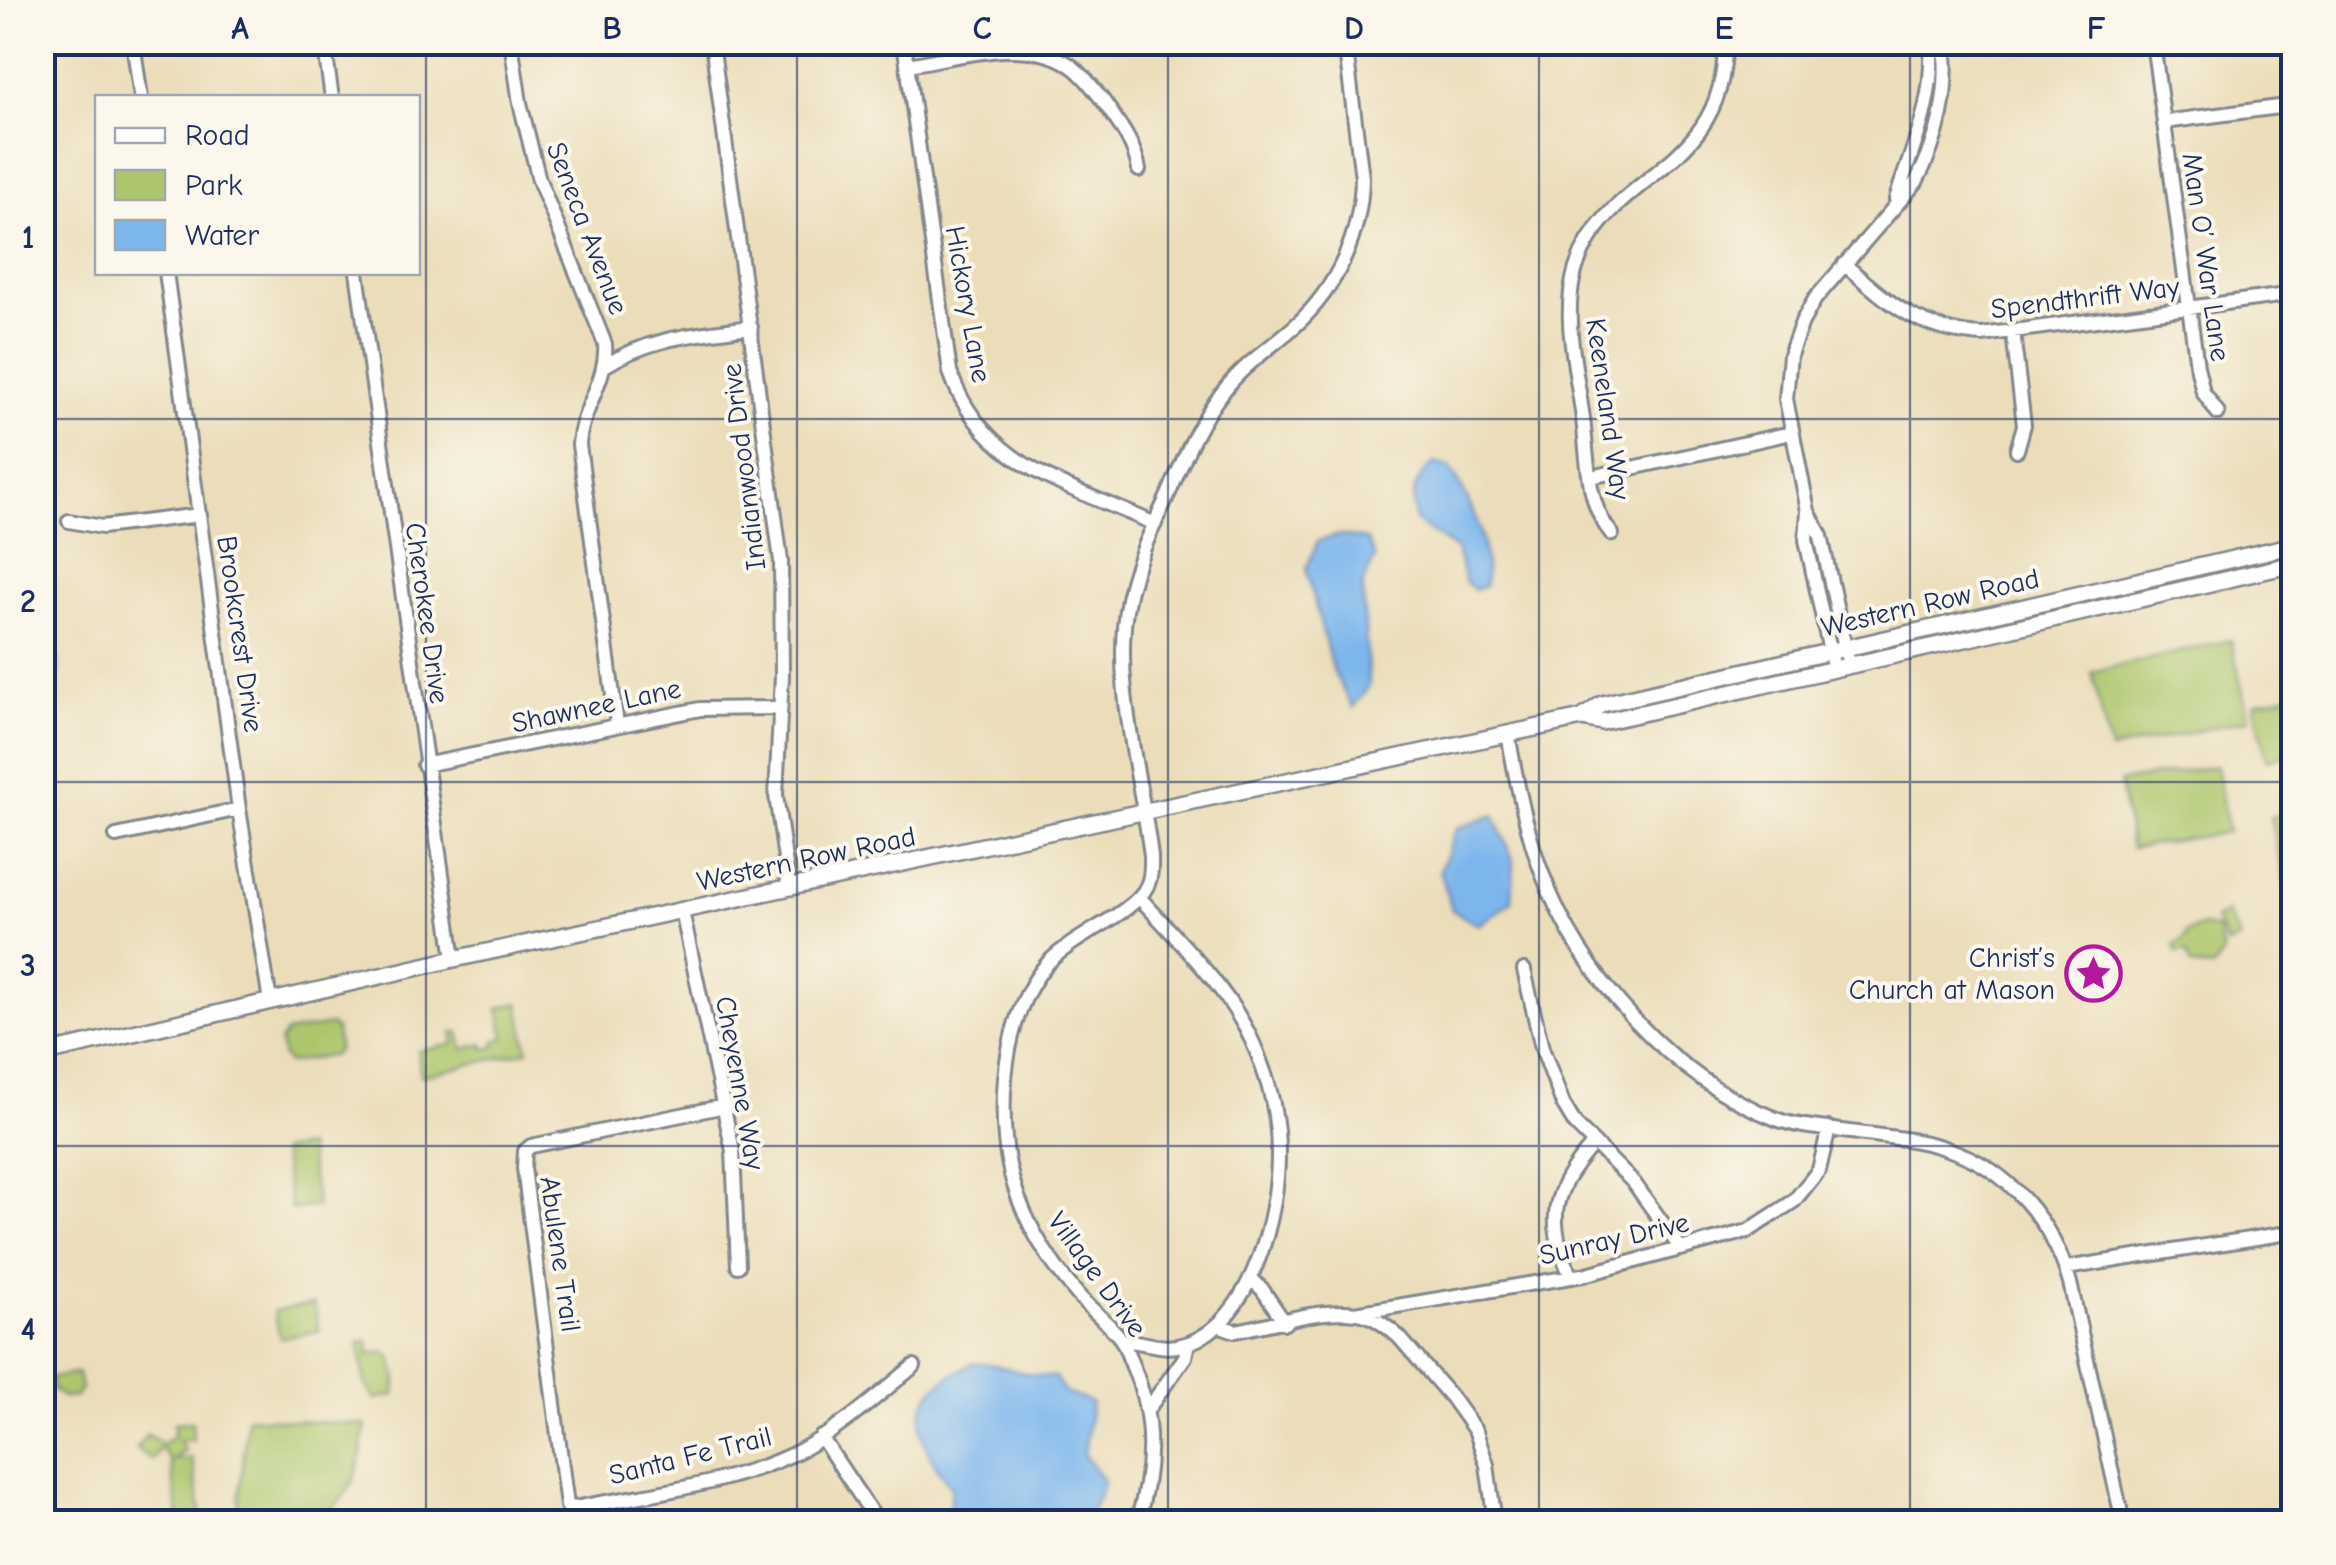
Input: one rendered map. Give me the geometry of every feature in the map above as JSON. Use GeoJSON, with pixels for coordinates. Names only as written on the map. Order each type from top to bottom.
{"type":"FeatureCollection","features":[{"type":"Feature","properties":{"kind":"street"},"geometry":{"type":"LineString","coordinates":[[133,42],[141,95]]}},
{"type":"Feature","properties":{"kind":"street"},"geometry":{"type":"LineString","coordinates":[[324,42],[332,95]]}},
{"type":"Feature","properties":{"kind":"street","name":"Seneca Avenue"},"geometry":{"type":"LineString","coordinates":[[512,42],[520,103],[539,180],[605,344],[603,367],[580,428],[579,445],[617,725]]}},
{"type":"Feature","properties":{"kind":"street","name":"Indianwood Drive"},"geometry":{"type":"LineString","coordinates":[[712,42],[781,560],[776,796],[789,888]]}},
{"type":"Feature","properties":{"kind":"street","name":"Hickory Lane"},"geometry":{"type":"LineString","coordinates":[[904,42],[948,358],[964,406],[991,442],[1020,462],[1155,524]]}},
{"type":"Feature","properties":{"kind":"street"},"geometry":{"type":"LineString","coordinates":[[1122,1340],[1163,1348],[1188,1343],[1221,1326],[1250,1278],[1268,1226],[1278,1165],[1276,1122],[1258,1054],[1233,1008],[1139,897],[1151,874],[1127,696],[1124,626],[1134,574],[1194,437],[1222,392],[1240,372],[1312,309],[1342,264],[1352,239],[1362,178],[1345,42]]}},
{"type":"Feature","properties":{"kind":"street","name":"Keeneland Way"},"geometry":{"type":"LineString","coordinates":[[1612,534],[1597,513],[1591,477],[1571,322],[1572,286],[1576,269],[1601,223],[1681,154],[1704,128],[1719,96],[1725,70],[1725,42]]}},
{"type":"Feature","properties":{"kind":"street"},"geometry":{"type":"LineString","coordinates":[[1894,205],[1928,102],[1931,42]]}},
{"type":"Feature","properties":{"kind":"street"},"geometry":{"type":"LineString","coordinates":[[1842,668],[1821,536],[1808,511],[1791,433],[1786,382],[1795,338],[1815,298],[1916,182],[1938,128],[1946,76],[1944,42]]}},
{"type":"Feature","properties":{"kind":"street","name":"Man O’ War Lane"},"geometry":{"type":"LineString","coordinates":[[2153,42],[2200,384],[2218,413]]}},
{"type":"Feature","properties":{"kind":"street"},"geometry":{"type":"LineString","coordinates":[[908,65],[1017,50],[1067,63],[1087,80],[1128,137],[1139,170]]}},
{"type":"Feature","properties":{"kind":"street"},"geometry":{"type":"LineString","coordinates":[[2164,122],[2294,105]]}},
{"type":"Feature","properties":{"kind":"street","name":"Spendthrift Way"},"geometry":{"type":"LineString","coordinates":[[1844,264],[1892,305],[1930,326],[1964,334],[2013,333],[2294,294]]}},
{"type":"Feature","properties":{"kind":"street","name":"Brookcrest Drive"},"geometry":{"type":"LineString","coordinates":[[166,275],[239,809],[270,1001]]}},
{"type":"Feature","properties":{"kind":"street","name":"Cherokee Drive"},"geometry":{"type":"LineString","coordinates":[[357,275],[454,960]]}},
{"type":"Feature","properties":{"kind":"street"},"geometry":{"type":"LineString","coordinates":[[603,367],[657,341],[751,327]]}},
{"type":"Feature","properties":{"kind":"street"},"geometry":{"type":"LineString","coordinates":[[2013,333],[2024,425],[2018,450]]}},
{"type":"Feature","properties":{"kind":"street"},"geometry":{"type":"LineString","coordinates":[[1591,477],[1791,433]]}},
{"type":"Feature","properties":{"kind":"street"},"geometry":{"type":"LineString","coordinates":[[68,521],[102,528],[200,515]]}},
{"type":"Feature","properties":{"kind":"street","name":"Western Row Road"},"geometry":{"type":"LineString","coordinates":[[1582,718],[1602,704],[2294,545]]}},
{"type":"Feature","properties":{"kind":"street","name":"Western Row Road"},"geometry":{"type":"LineString","coordinates":[[42,1054],[682,910],[1145,814],[1508,733],[1582,718],[1602,722],[2294,564]]}},
{"type":"Feature","properties":{"kind":"street","name":"Shawnee Lane"},"geometry":{"type":"LineString","coordinates":[[424,765],[700,709],[779,708]]}},
{"type":"Feature","properties":{"kind":"street"},"geometry":{"type":"LineString","coordinates":[[1508,733],[1542,874],[1610,996],[1658,1043],[1713,1087],[1778,1120],[1951,1150],[1986,1166],[2036,1212],[2066,1268],[2124,1522]]}},
{"type":"Feature","properties":{"kind":"street"},"geometry":{"type":"LineString","coordinates":[[116,836],[239,809]]}},
{"type":"Feature","properties":{"kind":"street","name":"Village Drive"},"geometry":{"type":"LineString","coordinates":[[1136,1522],[1149,1469],[1148,1409],[1122,1340],[1062,1274],[1029,1223],[1008,1165],[1004,1104],[1011,1044],[1036,979],[1068,945],[1139,897]]}},
{"type":"Feature","properties":{"kind":"street","name":"Cheyenne Way"},"geometry":{"type":"LineString","coordinates":[[682,910],[735,1169],[738,1266]]}},
{"type":"Feature","properties":{"kind":"street"},"geometry":{"type":"LineString","coordinates":[[1524,970],[1552,1080],[1575,1124],[1634,1183],[1682,1250]]}},
{"type":"Feature","properties":{"kind":"street","name":"Abulene Trail"},"geometry":{"type":"LineString","coordinates":[[570,1509],[524,1168],[525,1151],[531,1146],[724,1106]]}},
{"type":"Feature","properties":{"kind":"street","name":"Sunray Drive"},"geometry":{"type":"LineString","coordinates":[[1221,1326],[1235,1332],[1571,1276],[1748,1230],[1794,1201],[1819,1170],[1829,1128]]}},
{"type":"Feature","properties":{"kind":"street"},"geometry":{"type":"LineString","coordinates":[[1571,1276],[1556,1243],[1554,1220],[1558,1198],[1593,1144]]}},
{"type":"Feature","properties":{"kind":"street"},"geometry":{"type":"LineString","coordinates":[[2066,1268],[2294,1232]]}},
{"type":"Feature","properties":{"kind":"street"},"geometry":{"type":"LineString","coordinates":[[1250,1278],[1262,1288],[1285,1322]]}},
{"type":"Feature","properties":{"kind":"street"},"geometry":{"type":"LineString","coordinates":[[1355,1313],[1379,1321],[1399,1337],[1472,1425],[1487,1465],[1495,1522]]}},
{"type":"Feature","properties":{"kind":"street"},"geometry":{"type":"LineString","coordinates":[[1148,1409],[1185,1357],[1188,1343]]}},
{"type":"Feature","properties":{"kind":"street","name":"Santa Fe Trail"},"geometry":{"type":"LineString","coordinates":[[570,1509],[756,1469],[821,1437],[914,1366]]}},
{"type":"Feature","properties":{"kind":"street"},"geometry":{"type":"LineString","coordinates":[[821,1437],[874,1518]]}},
{"type":"Feature","properties":{"kind":"green space"},"geometry":{"type":"Polygon","coordinates":[[[2231,640],[2249,719],[2110,751],[2092,672],[2231,640]]]}},
{"type":"Feature","properties":{"kind":"green space"},"geometry":{"type":"Polygon","coordinates":[[[2293,694],[2293,754],[2267,760],[2254,703],[2293,694]]]}},
{"type":"Feature","properties":{"kind":"green space"},"geometry":{"type":"Polygon","coordinates":[[[2216,766],[2228,832],[2131,848],[2120,782],[2216,766]]]}},
{"type":"Feature","properties":{"kind":"green space"},"geometry":{"type":"Polygon","coordinates":[[[2294,812],[2293,917],[2270,817],[2294,812]]]}},
{"type":"Feature","properties":{"kind":"green space"},"geometry":{"type":"Polygon","coordinates":[[[2227,913],[2240,939],[2227,945],[2215,919],[2227,913]]]}},
{"type":"Feature","properties":{"kind":"green space"},"geometry":{"type":"Polygon","coordinates":[[[2202,926],[2217,929],[2223,953],[2213,968],[2191,966],[2186,952],[2176,953],[2174,945],[2184,940],[2186,933],[2202,926]]]}},
{"type":"Feature","properties":{"kind":"green space"},"geometry":{"type":"Polygon","coordinates":[[[519,1003],[528,1051],[421,1076],[418,1051],[454,1044],[452,1034],[459,1032],[463,1049],[483,1044],[485,1049],[496,1047],[495,1041],[505,1038],[499,1008],[519,1003]]]}},
{"type":"Feature","properties":{"kind":"green space"},"geometry":{"type":"Polygon","coordinates":[[[330,1025],[336,1030],[338,1048],[334,1055],[289,1063],[283,1058],[280,1042],[286,1033],[330,1025]]]}},
{"type":"Feature","properties":{"kind":"green space"},"geometry":{"type":"Polygon","coordinates":[[[307,1147],[317,1206],[291,1210],[281,1151],[307,1147]]]}},
{"type":"Feature","properties":{"kind":"green space"},"geometry":{"type":"Polygon","coordinates":[[[314,1304],[319,1331],[280,1338],[274,1311],[314,1304]]]}},
{"type":"Feature","properties":{"kind":"green space"},"geometry":{"type":"Polygon","coordinates":[[[368,1341],[370,1354],[384,1352],[391,1356],[397,1376],[395,1395],[375,1399],[365,1383],[359,1342],[368,1341]]]}},
{"type":"Feature","properties":{"kind":"green space"},"geometry":{"type":"Polygon","coordinates":[[[78,1373],[81,1389],[75,1397],[64,1398],[53,1390],[51,1378],[78,1373]]]}},
{"type":"Feature","properties":{"kind":"green space"},"geometry":{"type":"Polygon","coordinates":[[[247,1417],[366,1425],[353,1480],[318,1522],[237,1522],[247,1417]]]}},
{"type":"Feature","properties":{"kind":"green space"},"geometry":{"type":"Polygon","coordinates":[[[192,1422],[193,1440],[179,1441],[185,1451],[173,1460],[192,1458],[202,1518],[180,1522],[170,1461],[161,1447],[152,1460],[136,1449],[147,1434],[162,1444],[174,1436],[174,1423],[192,1422]]]}},
{"type":"Feature","properties":{"kind":"water"},"geometry":{"type":"Polygon","coordinates":[[[1434,463],[1450,467],[1472,509],[1485,554],[1485,586],[1474,590],[1465,581],[1457,550],[1415,521],[1415,489],[1434,463]]]}},
{"type":"Feature","properties":{"kind":"water"},"geometry":{"type":"Polygon","coordinates":[[[1339,535],[1367,540],[1375,558],[1362,585],[1369,686],[1353,708],[1333,671],[1306,569],[1318,541],[1339,535]]]}},
{"type":"Feature","properties":{"kind":"water"},"geometry":{"type":"Polygon","coordinates":[[[1494,815],[1514,862],[1512,901],[1479,925],[1452,910],[1440,870],[1457,828],[1494,815]]]}},
{"type":"Feature","properties":{"kind":"water"},"geometry":{"type":"Polygon","coordinates":[[[972,1363],[1055,1377],[1065,1393],[1091,1402],[1084,1455],[1104,1481],[1088,1522],[947,1521],[952,1489],[929,1454],[921,1416],[933,1390],[972,1363]]]}},
{"type":"Feature","properties":{"kind":"waterway"},"geometry":{"type":"LineString","coordinates":[[42,623],[59,661],[56,691],[42,740]]}},
{"type":"Feature","properties":{"kind":"place","name":"Christ’s Church at Mason"},"geometry":{"type":"Point","coordinates":[2094,973]}}]}
